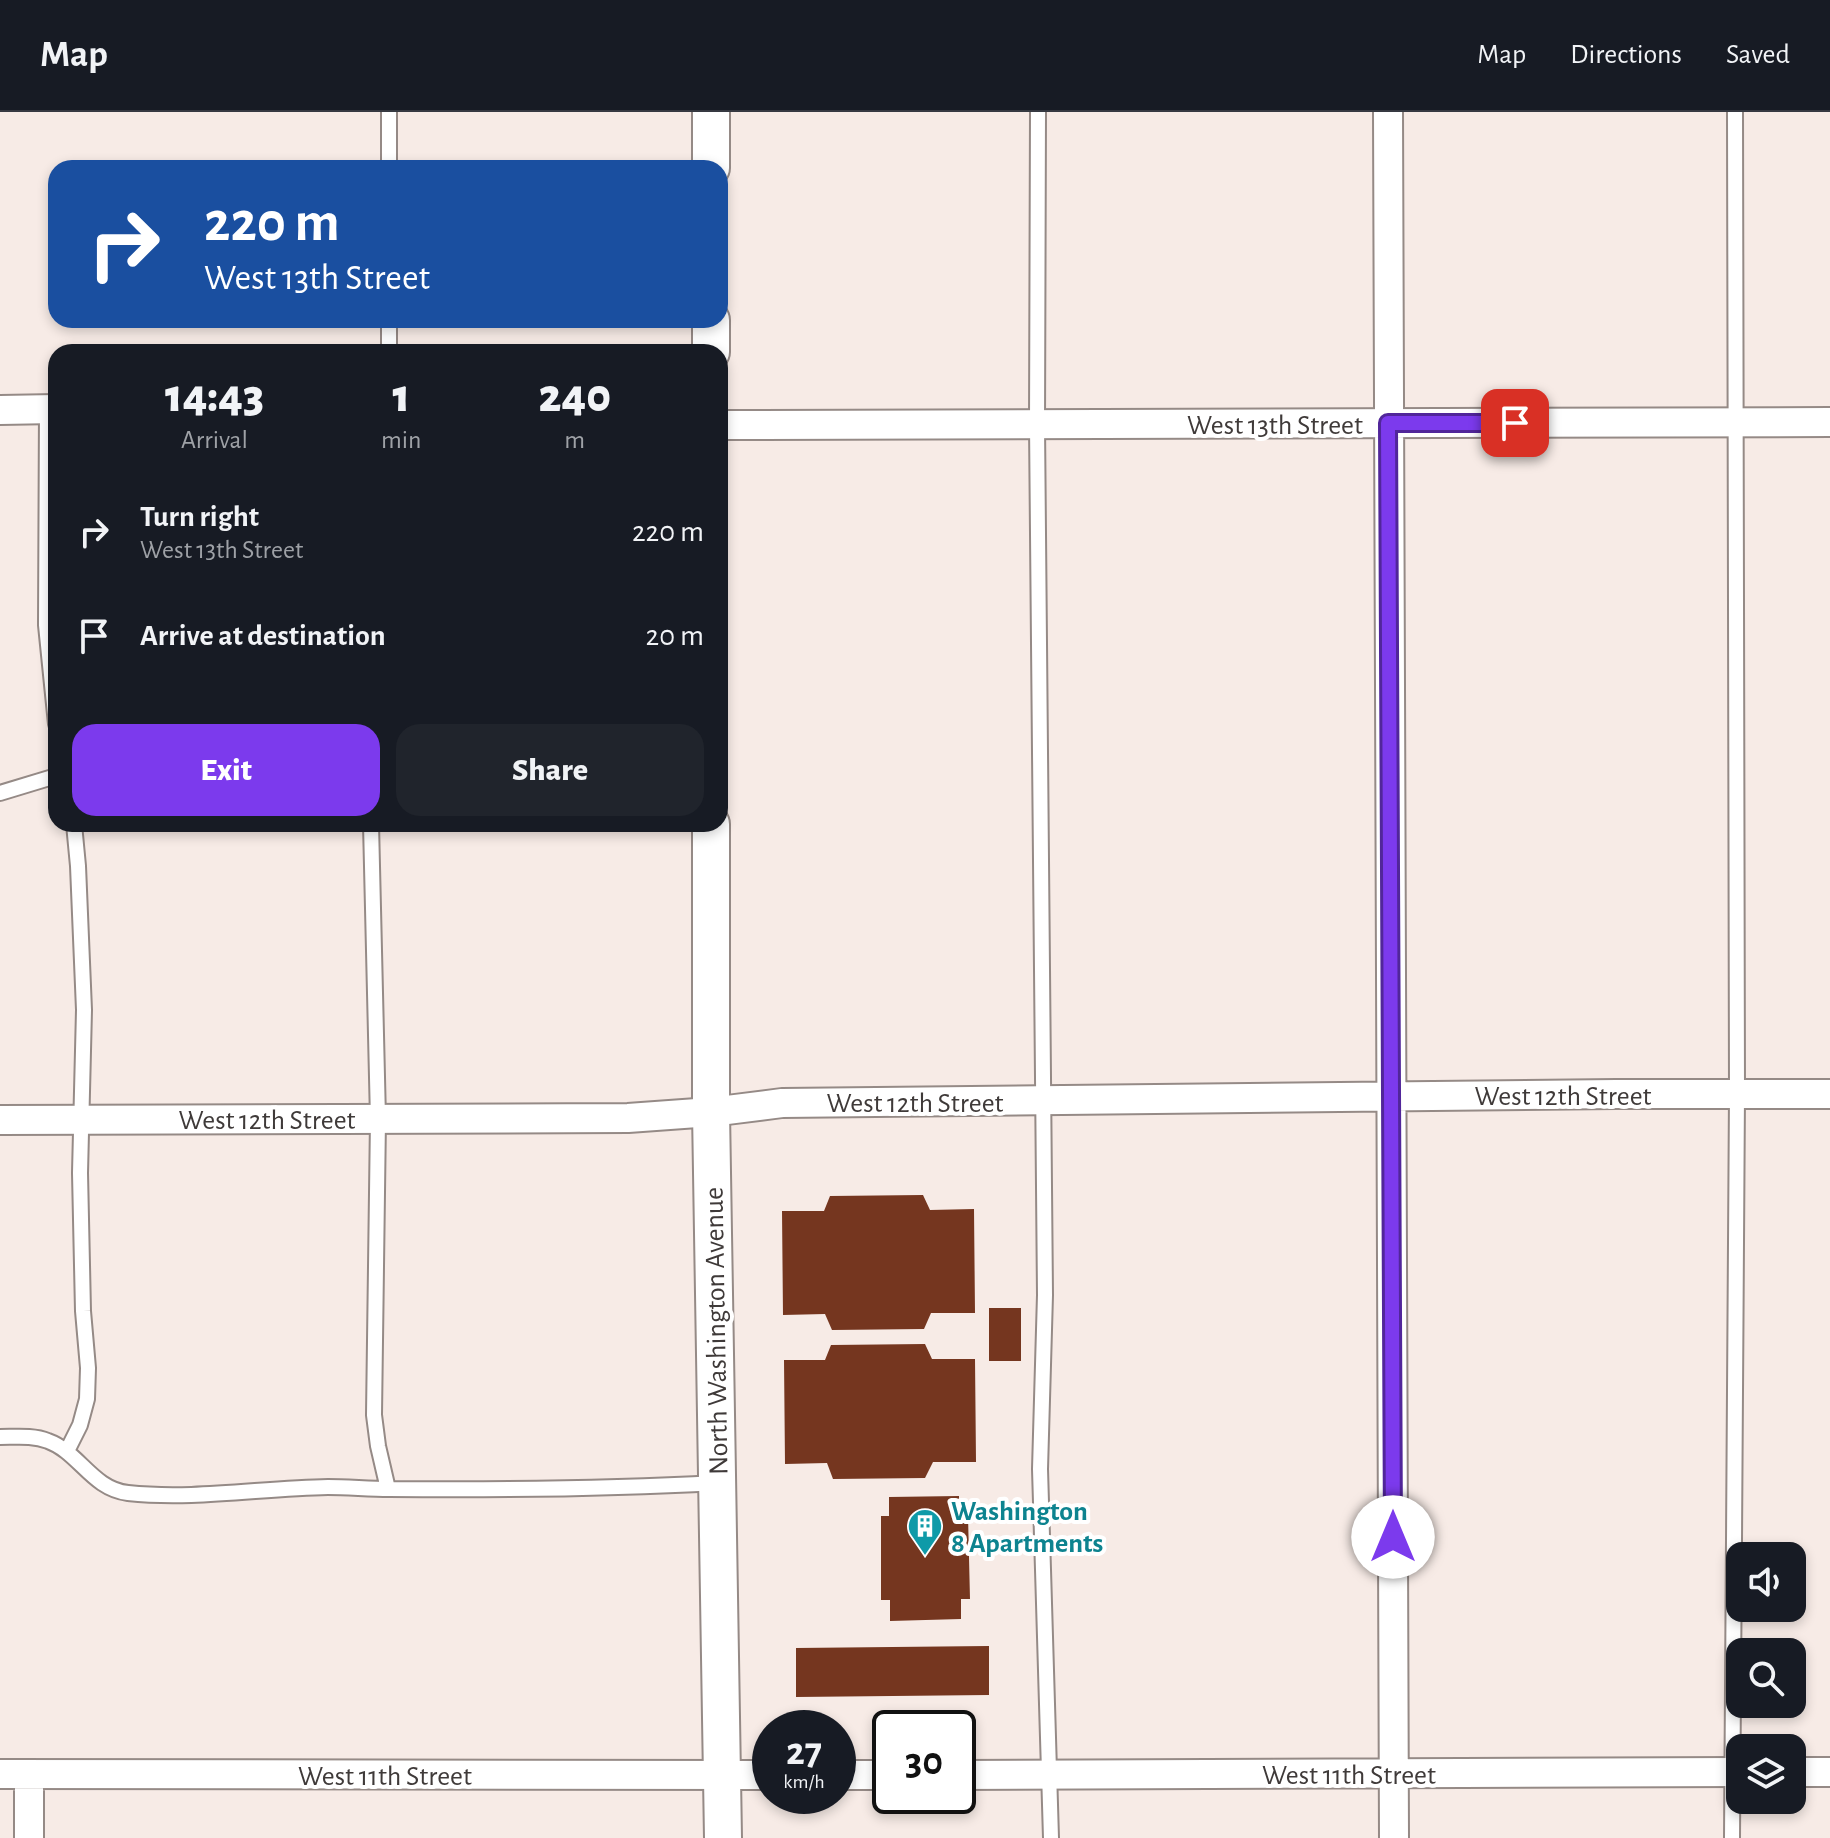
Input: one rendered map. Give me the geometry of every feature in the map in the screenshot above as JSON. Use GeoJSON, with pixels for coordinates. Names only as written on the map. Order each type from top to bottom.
{"type":"FeatureCollection","features":[{"type":"Feature","properties":{"kind":"street"},"geometry":{"type":"LineString","coordinates":[[711,112],[711,160]]}},
{"type":"Feature","properties":{"kind":"street"},"geometry":{"type":"LineString","coordinates":[[1388,112],[1394,1838]]}},
{"type":"Feature","properties":{"kind":"street"},"geometry":{"type":"LineString","coordinates":[[0,410],[48,409]]}},
{"type":"Feature","properties":{"kind":"street","name":"West 13th Street"},"geometry":{"type":"LineString","coordinates":[[728,425],[1830,422]]}},
{"type":"Feature","properties":{"kind":"street","name":"North Washington Avenue"},"geometry":{"type":"LineString","coordinates":[[711,832],[711,1112],[723,1838]]}},
{"type":"Feature","properties":{"kind":"street","name":"West 12th Street"},"geometry":{"type":"LineString","coordinates":[[0,1120],[628,1118],[782,1103],[1830,1094]]}},
{"type":"Feature","properties":{"kind":"street","name":"West 11th Street"},"geometry":{"type":"LineString","coordinates":[[976,1775],[1726,1772]]}},
{"type":"Feature","properties":{"kind":"street"},"geometry":{"type":"LineString","coordinates":[[1806,1772],[1830,1772]]}},
{"type":"Feature","properties":{"kind":"street","name":"West 11th Street"},"geometry":{"type":"LineString","coordinates":[[0,1774],[752,1775]]}},
{"type":"Feature","properties":{"kind":"street"},"geometry":{"type":"LineString","coordinates":[[29,1774],[29,1838]]}},
{"type":"Feature","properties":{"kind":"lane"},"geometry":{"type":"LineString","coordinates":[[389,112],[389,160]]}},
{"type":"Feature","properties":{"kind":"lane"},"geometry":{"type":"LineString","coordinates":[[1038,112],[1037,425],[1045,1295],[1040,1469],[1051,1838]]}},
{"type":"Feature","properties":{"kind":"lane"},"geometry":{"type":"LineString","coordinates":[[1735,112],[1736,1734]]}},
{"type":"Feature","properties":{"kind":"lane"},"geometry":{"type":"LineString","coordinates":[[48,539],[48,645]]}},
{"type":"Feature","properties":{"kind":"lane"},"geometry":{"type":"LineString","coordinates":[[0,793],[48,778]]}},
{"type":"Feature","properties":{"kind":"lane"},"geometry":{"type":"LineString","coordinates":[[67,1451],[80,1425],[87,1399],[88,1368],[83,1311],[80,1173],[84,1010],[75,832]]}},
{"type":"Feature","properties":{"kind":"lane"},"geometry":{"type":"LineString","coordinates":[[371,832],[378,1119],[374,1415],[388,1489]]}},
{"type":"Feature","properties":{"kind":"lane"},"geometry":{"type":"LineString","coordinates":[[0,1437],[49,1441],[67,1451],[95,1479],[124,1493],[333,1487],[656,1487],[718,1483]]}},
{"type":"Feature","properties":{"kind":"lane"},"geometry":{"type":"LineString","coordinates":[[1732,1838],[1733,1814]]}},
{"type":"Feature","properties":{"kind":"building"},"geometry":{"type":"Polygon","coordinates":[[[923,1195],[930,1210],[974,1209],[975,1313],[931,1313],[924,1329],[832,1330],[825,1314],[783,1315],[782,1211],[824,1211],[830,1196],[923,1195]]]}},
{"type":"Feature","properties":{"kind":"building"},"geometry":{"type":"Polygon","coordinates":[[[989,1308],[1021,1308],[1021,1361],[989,1361],[989,1308]]]}},
{"type":"Feature","properties":{"kind":"building"},"geometry":{"type":"Polygon","coordinates":[[[925,1344],[932,1359],[975,1359],[976,1462],[933,1462],[925,1478],[833,1479],[827,1463],[785,1464],[784,1360],[825,1360],[831,1345],[925,1344]]]}},
{"type":"Feature","properties":{"kind":"building","name":"Washington 8 Apartments"},"geometry":{"type":"Polygon","coordinates":[[[959,1496],[959,1515],[968,1515],[970,1599],[961,1599],[961,1619],[890,1621],[890,1600],[881,1600],[881,1516],[889,1516],[889,1497],[959,1496]]]}},
{"type":"Feature","properties":{"kind":"building"},"geometry":{"type":"Polygon","coordinates":[[[989,1646],[989,1695],[796,1697],[796,1648],[989,1646]]]}},
{"type":"Feature","properties":{"kind":"place","name":"Washington 8 Apartments"},"geometry":{"type":"Point","coordinates":[925,1557]}},
{"type":"Feature","properties":{"kind":"route"},"geometry":{"type":"LineString","coordinates":[[1393,1537],[1388,423],[1515,423]]}}]}
